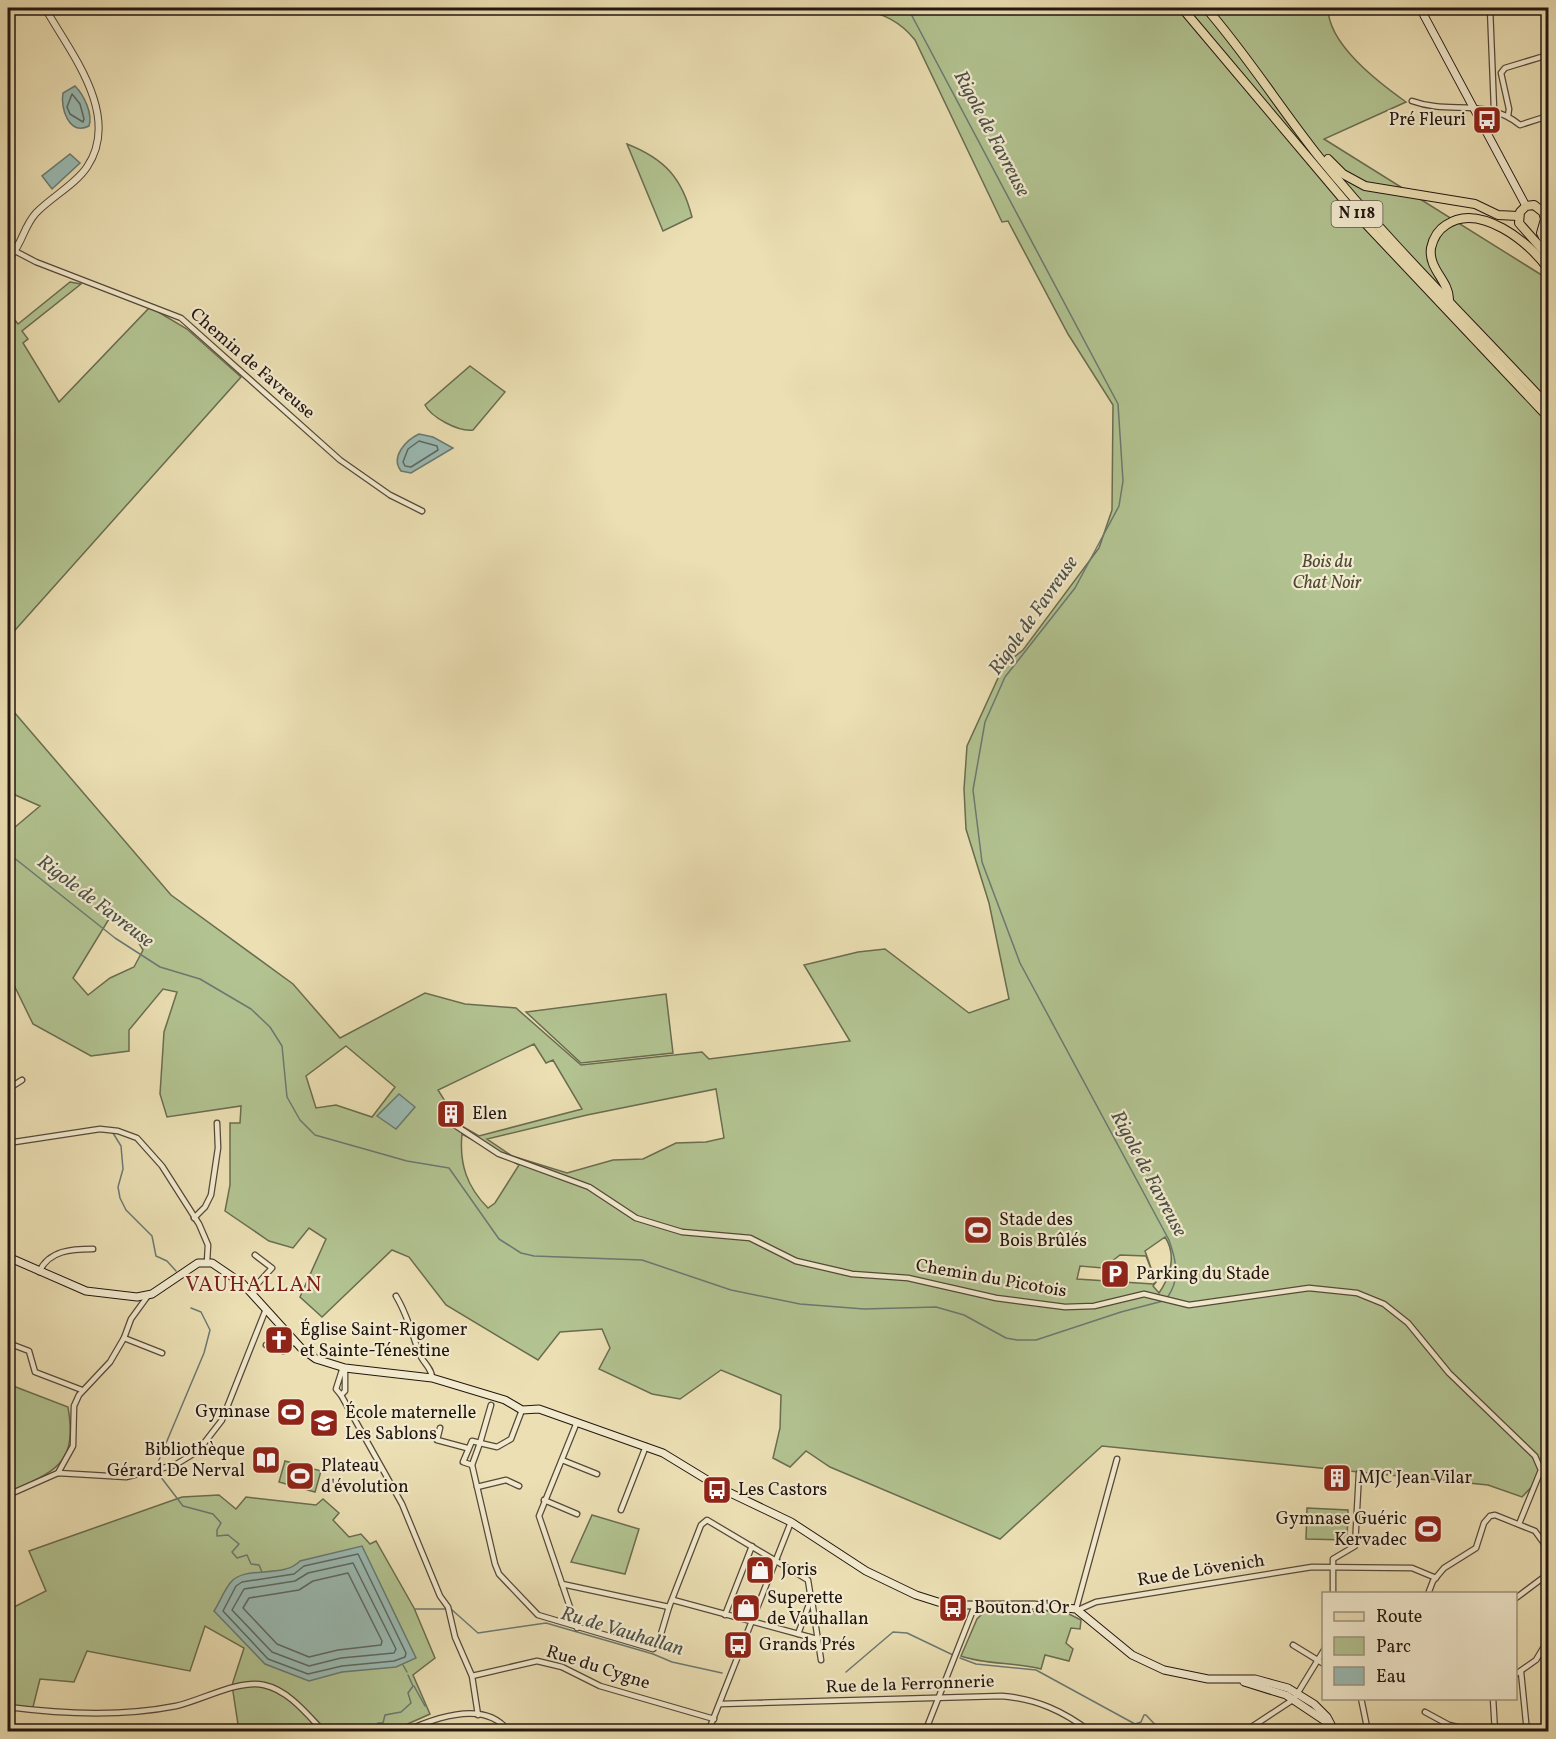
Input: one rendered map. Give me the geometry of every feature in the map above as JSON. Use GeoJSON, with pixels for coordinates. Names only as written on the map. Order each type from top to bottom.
{"type":"FeatureCollection","features":[{"type":"Feature","properties":{"kind":"highway","name":"N 118"},"geometry":{"type":"LineString","coordinates":[[1182,8],[1341,197],[1548,417]]}},
{"type":"Feature","properties":{"kind":"highway","name":"N 118"},"geometry":{"type":"LineString","coordinates":[[1206,8],[1246,56],[1319,156],[1548,406]]}},
{"type":"Feature","properties":{"kind":"highway"},"geometry":{"type":"LineString","coordinates":[[1319,156],[1326,157],[1343,174],[1365,186],[1475,204],[1498,215],[1518,216]]}},
{"type":"Feature","properties":{"kind":"highway"},"geometry":{"type":"LineString","coordinates":[[1449,300],[1449,292],[1433,267],[1431,249],[1437,234],[1452,221],[1469,217],[1493,225],[1527,245],[1548,269]]}},
{"type":"Feature","properties":{"kind":"main road"},"geometry":{"type":"LineString","coordinates":[[1420,8],[1526,206]]}},
{"type":"Feature","properties":{"kind":"main road"},"geometry":{"type":"LineString","coordinates":[[1526,206],[1537,207],[1546,216],[1540,228],[1542,239],[1548,247]]}},
{"type":"Feature","properties":{"kind":"main road"},"geometry":{"type":"LineString","coordinates":[[1526,206],[1518,216],[1520,226],[1529,231],[1548,256]]}},
{"type":"Feature","properties":{"kind":"main road"},"geometry":{"type":"LineString","coordinates":[[1529,231],[1540,228]]}},
{"type":"Feature","properties":{"kind":"main road"},"geometry":{"type":"LineString","coordinates":[[8,1257],[86,1291],[147,1297],[192,1266],[207,1262],[223,1268],[250,1292],[295,1341],[316,1359],[344,1367],[432,1378],[507,1401],[522,1410],[539,1409],[646,1446],[673,1458],[722,1489],[791,1522],[893,1585],[938,1602],[975,1605],[1034,1605],[1077,1610],[1132,1655],[1149,1663],[1180,1675],[1239,1680],[1295,1696],[1335,1731]]}},
{"type":"Feature","properties":{"kind":"street"},"geometry":{"type":"LineString","coordinates":[[8,259],[15,251],[25,227],[36,212],[86,169],[95,152],[98,136],[99,121],[91,93],[45,8]]}},
{"type":"Feature","properties":{"kind":"street"},"geometry":{"type":"LineString","coordinates":[[1491,8],[1494,109]]}},
{"type":"Feature","properties":{"kind":"street"},"geometry":{"type":"LineString","coordinates":[[1508,116],[1509,109],[1500,73],[1505,68],[1548,55]]}},
{"type":"Feature","properties":{"kind":"street"},"geometry":{"type":"LineString","coordinates":[[1412,101],[1424,105],[1494,109],[1520,125],[1548,116]]}},
{"type":"Feature","properties":{"kind":"street","name":"Chemin de Favreuse"},"geometry":{"type":"LineString","coordinates":[[15,251],[36,262],[181,318],[340,460],[390,495],[422,512]]}},
{"type":"Feature","properties":{"kind":"street"},"geometry":{"type":"LineString","coordinates":[[8,1089],[22,1080]]}},
{"type":"Feature","properties":{"kind":"street","name":"Chemin du Picotois"},"geometry":{"type":"LineString","coordinates":[[441,1116],[499,1154],[589,1187],[636,1218],[682,1232],[750,1238],[796,1261],[823,1268],[940,1283],[996,1298],[1049,1307],[1094,1306],[1144,1294],[1189,1305],[1308,1288],[1357,1293],[1384,1304],[1408,1323],[1449,1372],[1520,1439],[1538,1460],[1539,1475],[1519,1524]]}},
{"type":"Feature","properties":{"kind":"street"},"geometry":{"type":"LineString","coordinates":[[194,1218],[205,1207],[211,1195],[218,1148],[217,1123]]}},
{"type":"Feature","properties":{"kind":"street"},"geometry":{"type":"LineString","coordinates":[[8,1143],[100,1129],[124,1132],[142,1142],[153,1154],[194,1218],[208,1245],[207,1262]]}},
{"type":"Feature","properties":{"kind":"street"},"geometry":{"type":"LineString","coordinates":[[39,1272],[43,1263],[55,1254],[93,1249]]}},
{"type":"Feature","properties":{"kind":"street"},"geometry":{"type":"LineString","coordinates":[[250,1292],[272,1268],[255,1255]]}},
{"type":"Feature","properties":{"kind":"street"},"geometry":{"type":"LineString","coordinates":[[396,1296],[406,1312],[420,1356],[430,1368],[432,1378]]}},
{"type":"Feature","properties":{"kind":"street"},"geometry":{"type":"LineString","coordinates":[[58,1473],[73,1446],[74,1406],[82,1390],[110,1362],[124,1338],[131,1319],[147,1297]]}},
{"type":"Feature","properties":{"kind":"street"},"geometry":{"type":"LineString","coordinates":[[8,1495],[58,1473],[126,1477],[175,1465],[198,1451],[215,1432],[226,1409],[266,1308]]}},
{"type":"Feature","properties":{"kind":"street"},"geometry":{"type":"LineString","coordinates":[[124,1338],[162,1353]]}},
{"type":"Feature","properties":{"kind":"street"},"geometry":{"type":"LineString","coordinates":[[266,1346],[283,1351],[295,1341]]}},
{"type":"Feature","properties":{"kind":"street"},"geometry":{"type":"LineString","coordinates":[[8,1343],[29,1351],[35,1372],[82,1390]]}},
{"type":"Feature","properties":{"kind":"street"},"geometry":{"type":"LineString","coordinates":[[344,1367],[345,1391],[341,1395],[402,1504],[440,1596],[448,1609],[460,1649],[472,1676],[478,1715]]}},
{"type":"Feature","properties":{"kind":"street"},"geometry":{"type":"LineString","coordinates":[[491,1405],[472,1465],[499,1574],[538,1615],[654,1649],[658,1644],[669,1607],[704,1521],[707,1520],[808,1580],[821,1660]]}},
{"type":"Feature","properties":{"kind":"street"},"geometry":{"type":"LineString","coordinates":[[472,1465],[463,1462],[467,1448],[472,1441],[497,1447],[509,1441],[513,1437],[522,1410]]}},
{"type":"Feature","properties":{"kind":"street"},"geometry":{"type":"LineString","coordinates":[[577,1422],[541,1507],[540,1523],[577,1628]]}},
{"type":"Feature","properties":{"kind":"street"},"geometry":{"type":"LineString","coordinates":[[440,1428],[437,1440],[467,1448]]}},
{"type":"Feature","properties":{"kind":"street"},"geometry":{"type":"LineString","coordinates":[[621,1510],[646,1446]]}},
{"type":"Feature","properties":{"kind":"street"},"geometry":{"type":"LineString","coordinates":[[1077,1610],[1117,1459]]}},
{"type":"Feature","properties":{"kind":"street"},"geometry":{"type":"LineString","coordinates":[[562,1460],[597,1474]]}},
{"type":"Feature","properties":{"kind":"street"},"geometry":{"type":"LineString","coordinates":[[1333,1592],[1333,1560],[1355,1545],[1359,1473]]}},
{"type":"Feature","properties":{"kind":"street"},"geometry":{"type":"LineString","coordinates":[[477,1487],[506,1480],[519,1486]]}},
{"type":"Feature","properties":{"kind":"street"},"geometry":{"type":"LineString","coordinates":[[544,1500],[577,1514]]}},
{"type":"Feature","properties":{"kind":"street"},"geometry":{"type":"LineString","coordinates":[[1429,1592],[1436,1578],[1450,1563],[1471,1553],[1476,1548],[1484,1523],[1490,1516],[1519,1524],[1535,1532],[1548,1549]]}},
{"type":"Feature","properties":{"kind":"street"},"geometry":{"type":"LineString","coordinates":[[708,1731],[791,1522]]}},
{"type":"Feature","properties":{"kind":"street"},"geometry":{"type":"LineString","coordinates":[[725,1615],[752,1546]]}},
{"type":"Feature","properties":{"kind":"street","name":"Rue de Lövenich"},"geometry":{"type":"LineString","coordinates":[[1077,1610],[1096,1602],[1210,1582],[1245,1580],[1312,1566],[1412,1568],[1436,1578]]}},
{"type":"Feature","properties":{"kind":"street"},"geometry":{"type":"LineString","coordinates":[[1517,1597],[1548,1574]]}},
{"type":"Feature","properties":{"kind":"street"},"geometry":{"type":"LineString","coordinates":[[562,1584],[669,1607]]}},
{"type":"Feature","properties":{"kind":"street"},"geometry":{"type":"LineString","coordinates":[[798,1634],[811,1599]]}},
{"type":"Feature","properties":{"kind":"street"},"geometry":{"type":"LineString","coordinates":[[673,1600],[817,1640]]}},
{"type":"Feature","properties":{"kind":"street"},"geometry":{"type":"LineString","coordinates":[[925,1731],[975,1605]]}},
{"type":"Feature","properties":{"kind":"street"},"geometry":{"type":"LineString","coordinates":[[1527,1731],[1518,1673],[1536,1660],[1548,1640]]}},
{"type":"Feature","properties":{"kind":"street"},"geometry":{"type":"LineString","coordinates":[[1293,1645],[1322,1663]]}},
{"type":"Feature","properties":{"kind":"street"},"geometry":{"type":"LineString","coordinates":[[1248,1731],[1295,1696],[1322,1652]]}},
{"type":"Feature","properties":{"kind":"street","name":"Rue du Cygne"},"geometry":{"type":"LineString","coordinates":[[472,1676],[537,1661],[562,1667],[600,1686],[714,1719]]}},
{"type":"Feature","properties":{"kind":"street"},"geometry":{"type":"LineString","coordinates":[[8,1707],[83,1712],[134,1712],[176,1706],[205,1696],[261,1684],[276,1688],[287,1695],[324,1731]]}},
{"type":"Feature","properties":{"kind":"street","name":"Rue de la Ferronnerie"},"geometry":{"type":"LineString","coordinates":[[720,1704],[1002,1696],[1038,1701],[1067,1715],[1091,1731]]}},
{"type":"Feature","properties":{"kind":"street"},"geometry":{"type":"LineString","coordinates":[[1361,1700],[1368,1731]]}},
{"type":"Feature","properties":{"kind":"street"},"geometry":{"type":"LineString","coordinates":[[1493,1700],[1495,1731]]}},
{"type":"Feature","properties":{"kind":"street"},"geometry":{"type":"LineString","coordinates":[[1425,1712],[1449,1725],[1478,1731]]}},
{"type":"Feature","properties":{"kind":"street"},"geometry":{"type":"LineString","coordinates":[[404,1731],[436,1719],[460,1714],[496,1719],[509,1731]]}},
{"type":"Feature","properties":{"kind":"green space","name":"Bois du Chat Noir"},"geometry":{"type":"Polygon","coordinates":[[[860,8],[1328,8],[1330,22],[1345,48],[1369,73],[1406,102],[1324,139],[1548,279],[1548,1470],[1522,1497],[1488,1485],[1102,1446],[1000,1539],[830,1467],[806,1451],[790,1467],[773,1458],[780,1428],[781,1395],[721,1370],[680,1399],[652,1394],[599,1369],[610,1348],[602,1329],[560,1332],[538,1360],[446,1305],[409,1257],[392,1250],[322,1317],[300,1297],[326,1239],[309,1228],[293,1248],[269,1241],[225,1211],[230,1185],[230,1123],[240,1123],[241,1106],[167,1117],[160,1094],[164,1032],[177,992],[163,989],[129,1030],[129,1051],[91,1056],[33,1024],[11,979],[8,978],[8,882],[13,879],[8,869],[8,833],[40,806],[13,794],[8,799],[8,705],[171,895],[293,984],[340,1038],[425,993],[465,1004],[516,1008],[581,1065],[702,1052],[709,1059],[850,1041],[804,965],[858,952],[885,949],[969,1013],[1009,999],[989,903],[966,829],[964,789],[967,746],[1004,665],[1023,650],[1099,548],[1112,510],[1113,405],[1068,334],[1008,221],[1002,222],[915,40],[897,23],[860,8]],[[112,914],[73,978],[88,995],[110,978],[134,967],[143,950],[126,922],[112,914]],[[534,1044],[438,1090],[455,1117],[453,1121],[479,1136],[582,1109],[553,1060],[546,1063],[534,1044]],[[346,1046],[306,1076],[316,1108],[336,1105],[372,1117],[395,1087],[346,1046]],[[716,1089],[587,1115],[487,1139],[512,1156],[567,1173],[613,1160],[643,1159],[676,1143],[706,1142],[724,1138],[716,1089]],[[462,1134],[462,1155],[470,1183],[488,1208],[495,1203],[519,1165],[462,1134]],[[1165,1237],[1145,1251],[1156,1282],[1153,1286],[1159,1293],[1171,1266],[1169,1244],[1165,1237]],[[1120,1255],[1103,1268],[1080,1266],[1077,1279],[1153,1284],[1156,1282],[1146,1256],[1120,1255]]]}},
{"type":"Feature","properties":{"kind":"green space"},"geometry":{"type":"Polygon","coordinates":[[[627,144],[662,163],[683,191],[692,217],[663,231],[627,144]]]}},
{"type":"Feature","properties":{"kind":"green space"},"geometry":{"type":"Polygon","coordinates":[[[70,282],[81,284],[22,331],[28,339],[23,343],[59,402],[150,307],[187,329],[241,377],[8,638],[8,317],[11,315],[18,324],[70,282]]]}},
{"type":"Feature","properties":{"kind":"green space"},"geometry":{"type":"Polygon","coordinates":[[[470,366],[505,392],[473,430],[467,430],[446,423],[428,410],[425,405],[470,366]]]}},
{"type":"Feature","properties":{"kind":"green space"},"geometry":{"type":"Polygon","coordinates":[[[666,994],[673,1053],[581,1063],[526,1012],[666,994]]]}},
{"type":"Feature","properties":{"kind":"green space"},"geometry":{"type":"Polygon","coordinates":[[[8,1384],[68,1407],[70,1427],[66,1454],[59,1464],[38,1479],[8,1493],[8,1384]]]}},
{"type":"Feature","properties":{"kind":"green space","name":"Plateau d'évolution"},"geometry":{"type":"Polygon","coordinates":[[[285,1461],[321,1471],[315,1492],[279,1482],[285,1461]]]}},
{"type":"Feature","properties":{"kind":"green space"},"geometry":{"type":"Polygon","coordinates":[[[219,1495],[236,1509],[246,1497],[316,1505],[323,1499],[339,1513],[333,1520],[349,1537],[361,1534],[370,1544],[376,1541],[414,1608],[435,1658],[413,1675],[430,1714],[392,1731],[239,1731],[232,1685],[244,1648],[205,1626],[190,1671],[87,1651],[74,1682],[40,1679],[32,1711],[8,1707],[8,1610],[46,1591],[29,1551],[182,1497],[219,1495]]]}},
{"type":"Feature","properties":{"kind":"green space"},"geometry":{"type":"Polygon","coordinates":[[[1307,1508],[1348,1510],[1347,1540],[1306,1539],[1307,1508]]]}},
{"type":"Feature","properties":{"kind":"green space"},"geometry":{"type":"Polygon","coordinates":[[[592,1515],[639,1529],[625,1574],[571,1562],[592,1515]]]}},
{"type":"Feature","properties":{"kind":"green space"},"geometry":{"type":"Polygon","coordinates":[[[984,1612],[1067,1613],[1081,1620],[1080,1629],[1071,1628],[1066,1643],[1073,1649],[1069,1661],[1045,1655],[1041,1669],[980,1661],[961,1656],[977,1619],[984,1612]]]}},
{"type":"Feature","properties":{"kind":"water"},"geometry":{"type":"Polygon","coordinates":[[[75,86],[82,94],[90,116],[89,126],[82,128],[71,124],[63,106],[63,93],[75,86]]]}},
{"type":"Feature","properties":{"kind":"water"},"geometry":{"type":"Polygon","coordinates":[[[70,154],[80,163],[52,189],[42,176],[70,154]]]}},
{"type":"Feature","properties":{"kind":"water"},"geometry":{"type":"Polygon","coordinates":[[[419,434],[433,437],[453,448],[411,473],[401,471],[398,466],[398,455],[409,440],[419,434]]]}},
{"type":"Feature","properties":{"kind":"water"},"geometry":{"type":"Polygon","coordinates":[[[399,1094],[415,1107],[396,1129],[377,1116],[399,1094]]]}},
{"type":"Feature","properties":{"kind":"water"},"geometry":{"type":"Polygon","coordinates":[[[362,1546],[416,1658],[396,1667],[342,1672],[309,1681],[265,1664],[214,1611],[231,1582],[237,1577],[284,1569],[300,1561],[362,1546]]]}},
{"type":"Feature","properties":{"kind":"waterway","name":"Rigole de Favreuse"},"geometry":{"type":"LineString","coordinates":[[903,8],[911,14],[1118,404],[1123,481],[1119,506],[1075,588],[1005,677],[985,722],[973,790],[982,862],[1020,963],[1169,1240],[1174,1255],[1176,1277],[1167,1298]]}},
{"type":"Feature","properties":{"kind":"waterway","name":"Rigole de Favreuse"},"geometry":{"type":"LineString","coordinates":[[8,853],[115,938],[160,967],[200,979],[251,1009],[270,1027],[282,1046],[287,1097],[300,1120],[315,1135],[407,1161],[449,1168],[499,1239],[521,1253],[534,1256],[642,1260],[731,1290],[800,1304],[864,1309],[936,1307],[964,1315],[1006,1338],[1017,1340],[1036,1340],[1121,1312],[1163,1301]]}},
{"type":"Feature","properties":{"kind":"waterway","name":"Ru de Vauhallan"},"geometry":{"type":"LineString","coordinates":[[113,1133],[121,1146],[123,1169],[118,1187],[120,1198],[126,1210],[152,1236],[156,1256],[167,1261],[176,1271]]}},
{"type":"Feature","properties":{"kind":"waterway","name":"Ru de Vauhallan"},"geometry":{"type":"LineString","coordinates":[[156,1467],[204,1353],[210,1330],[201,1312],[191,1308]]}},
{"type":"Feature","properties":{"kind":"waterway","name":"Ru de Vauhallan"},"geometry":{"type":"LineString","coordinates":[[157,1472],[183,1506],[213,1514],[221,1523],[217,1536],[228,1535],[239,1544],[232,1552],[237,1558],[247,1555],[251,1564],[259,1565],[262,1572]]}},
{"type":"Feature","properties":{"kind":"waterway","name":"Ru de Vauhallan"},"geometry":{"type":"LineString","coordinates":[[415,1609],[451,1609],[478,1633],[546,1623],[653,1654],[672,1662],[722,1673]]}},
{"type":"Feature","properties":{"kind":"waterway","name":"Ru de Vauhallan"},"geometry":{"type":"LineString","coordinates":[[846,1672],[893,1632],[907,1633],[953,1655]]}},
{"type":"Feature","properties":{"kind":"waterway","name":"Ru de Vauhallan"},"geometry":{"type":"LineString","coordinates":[[960,1658],[976,1664],[1036,1670],[1135,1724],[1141,1722],[1146,1715],[1162,1732]]}},
{"type":"Feature","properties":{"kind":"waterway"},"geometry":{"type":"LineString","coordinates":[[403,1665],[407,1672]]}},
{"type":"Feature","properties":{"kind":"waterway"},"geometry":{"type":"LineString","coordinates":[[370,1732],[378,1723],[383,1723],[385,1715],[401,1712],[411,1703],[408,1693],[413,1686],[408,1675]]}},
{"type":"Feature","properties":{"kind":"waterway"},"geometry":{"type":"LineString","coordinates":[[414,1686],[425,1706]]}},
{"type":"Feature","properties":{"kind":"place","name":"Pré Fleuri"},"geometry":{"type":"Point","coordinates":[1487,120]}},
{"type":"Feature","properties":{"kind":"place","name":"Elen"},"geometry":{"type":"Point","coordinates":[451,1114]}},
{"type":"Feature","properties":{"kind":"place","name":"Stade des Bois Brûlés"},"geometry":{"type":"Point","coordinates":[978,1230]}},
{"type":"Feature","properties":{"kind":"place","name":"Parking du Stade"},"geometry":{"type":"Point","coordinates":[1115,1274]}},
{"type":"Feature","properties":{"kind":"place","name":"Église Saint-Rigomer et Sainte-Ténestine"},"geometry":{"type":"Point","coordinates":[279,1340]}},
{"type":"Feature","properties":{"kind":"place","name":"Gymnase"},"geometry":{"type":"Point","coordinates":[291,1412]}},
{"type":"Feature","properties":{"kind":"place","name":"École maternelle Les Sablons"},"geometry":{"type":"Point","coordinates":[324,1423]}},
{"type":"Feature","properties":{"kind":"place","name":"Bibliothèque Gérard De Nerval"},"geometry":{"type":"Point","coordinates":[266,1460]}},
{"type":"Feature","properties":{"kind":"place","name":"Plateau d'évolution"},"geometry":{"type":"Point","coordinates":[300,1476]}},
{"type":"Feature","properties":{"kind":"place","name":"MJC Jean Vilar"},"geometry":{"type":"Point","coordinates":[1337,1478]}},
{"type":"Feature","properties":{"kind":"place","name":"Les Castors"},"geometry":{"type":"Point","coordinates":[717,1490]}},
{"type":"Feature","properties":{"kind":"place","name":"Gymnase Guéric Kervadec"},"geometry":{"type":"Point","coordinates":[1428,1529]}},
{"type":"Feature","properties":{"kind":"place","name":"Joris"},"geometry":{"type":"Point","coordinates":[760,1570]}},
{"type":"Feature","properties":{"kind":"place","name":"Superette de Vauhallan"},"geometry":{"type":"Point","coordinates":[746,1608]}},
{"type":"Feature","properties":{"kind":"place","name":"Bouton d'Or"},"geometry":{"type":"Point","coordinates":[953,1608]}},
{"type":"Feature","properties":{"kind":"place","name":"Grands Prés"},"geometry":{"type":"Point","coordinates":[738,1645]}},
{"type":"Feature","properties":{"kind":"district","name":"VAUHALLAN"},"geometry":{"type":"Point","coordinates":[254,1285]}}]}
